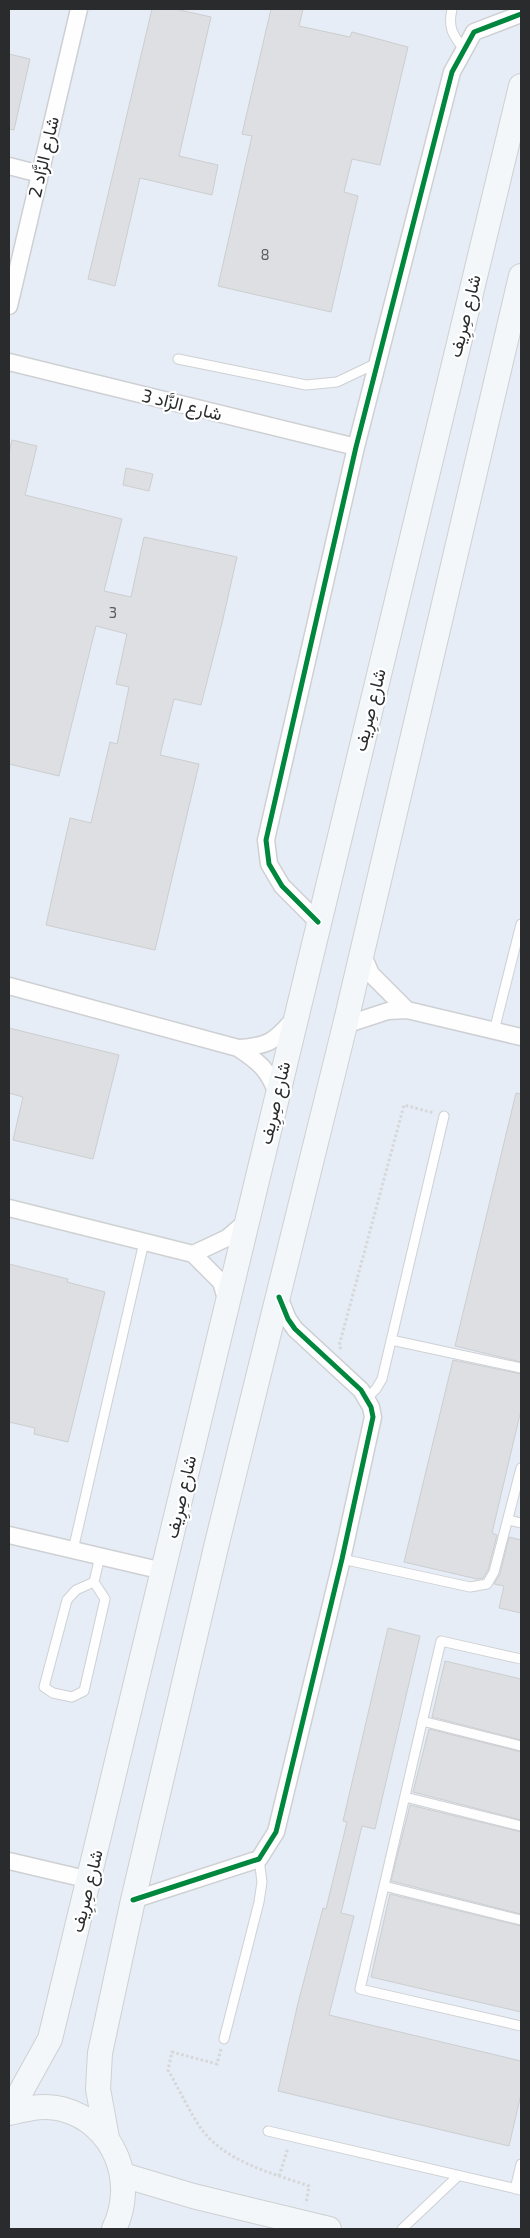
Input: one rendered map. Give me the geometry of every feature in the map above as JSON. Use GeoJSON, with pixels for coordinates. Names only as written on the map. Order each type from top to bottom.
{"type":"FeatureCollection","features":[{"type":"Feature","properties":{"kind":"main road","name":"شارع صِرِيف"},"geometry":{"type":"LineString","coordinates":[[9,2113],[50,2039],[90,1880],[318,922],[521,86]]}},
{"type":"Feature","properties":{"kind":"main road"},"geometry":{"type":"LineString","coordinates":[[107,2138],[98,2088],[100,2053],[133,1900],[217,1543],[279,1297],[517,312],[521,276]]}},
{"type":"Feature","properties":{"kind":"main road"},"geometry":{"type":"LineString","coordinates":[[9,2113],[35,2106],[62,2109],[87,2119],[107,2138],[117,2155],[124,2175],[123,2202],[114,2229]]}},
{"type":"Feature","properties":{"kind":"main road"},"geometry":{"type":"LineString","coordinates":[[124,2175],[194,2196],[329,2229]]}},
{"type":"Feature","properties":{"kind":"street","name":"شارع الزَّاد 2"},"geometry":{"type":"LineString","coordinates":[[9,306],[80,9]]}},
{"type":"Feature","properties":{"kind":"street"},"geometry":{"type":"LineString","coordinates":[[318,922],[282,886],[269,864],[266,840],[356,447],[452,72],[474,32],[521,14]]}},
{"type":"Feature","properties":{"kind":"street"},"geometry":{"type":"LineString","coordinates":[[9,166],[40,174]]}},
{"type":"Feature","properties":{"kind":"street","name":"شارع الزَّاد 3"},"geometry":{"type":"LineString","coordinates":[[9,362],[356,447]]}},
{"type":"Feature","properties":{"kind":"street"},"geometry":{"type":"LineString","coordinates":[[362,953],[371,974],[408,1010]]}},
{"type":"Feature","properties":{"kind":"street"},"geometry":{"type":"LineString","coordinates":[[9,986],[238,1048],[258,1061],[271,1077],[277,1094]]}},
{"type":"Feature","properties":{"kind":"street"},"geometry":{"type":"LineString","coordinates":[[345,1025],[388,1011],[408,1010],[521,1038]]}},
{"type":"Feature","properties":{"kind":"street"},"geometry":{"type":"LineString","coordinates":[[238,1048],[254,1047],[276,1040],[295,1018]]}},
{"type":"Feature","properties":{"kind":"street"},"geometry":{"type":"LineString","coordinates":[[9,1208],[193,1254],[221,1282],[227,1303]]}},
{"type":"Feature","properties":{"kind":"street"},"geometry":{"type":"LineString","coordinates":[[193,1254],[227,1238],[247,1221]]}},
{"type":"Feature","properties":{"kind":"street"},"geometry":{"type":"LineString","coordinates":[[133,1900],[259,1859],[276,1832],[372,1427],[372,1412],[367,1398],[295,1329],[288,1319],[279,1297]]}},
{"type":"Feature","properties":{"kind":"street"},"geometry":{"type":"LineString","coordinates":[[9,1535],[163,1571]]}},
{"type":"Feature","properties":{"kind":"street"},"geometry":{"type":"LineString","coordinates":[[9,1861],[90,1880]]}},
{"type":"Feature","properties":{"kind":"lane"},"geometry":{"type":"LineString","coordinates":[[452,9],[449,21],[451,33],[464,48]]}},
{"type":"Feature","properties":{"kind":"lane"},"geometry":{"type":"LineString","coordinates":[[178,360],[306,385],[337,382],[377,363]]}},
{"type":"Feature","properties":{"kind":"lane"},"geometry":{"type":"LineString","coordinates":[[494,1031],[521,924]]}},
{"type":"Feature","properties":{"kind":"lane"},"geometry":{"type":"LineString","coordinates":[[367,1398],[382,1379],[444,1116]]}},
{"type":"Feature","properties":{"kind":"lane"},"geometry":{"type":"LineString","coordinates":[[73,1550],[144,1242]]}},
{"type":"Feature","properties":{"kind":"lane"},"geometry":{"type":"LineString","coordinates":[[391,1340],[521,1368]]}},
{"type":"Feature","properties":{"kind":"lane"},"geometry":{"type":"LineString","coordinates":[[342,1559],[470,1587],[487,1584],[494,1572],[521,1468]]}},
{"type":"Feature","properties":{"kind":"lane"},"geometry":{"type":"LineString","coordinates":[[509,1520],[521,1523]]}},
{"type":"Feature","properties":{"kind":"lane"},"geometry":{"type":"LineString","coordinates":[[94,1582],[76,1590],[67,1600],[44,1687],[53,1693],[72,1698],[84,1690],[105,1599],[94,1582],[100,1556]]}},
{"type":"Feature","properties":{"kind":"lane"},"geometry":{"type":"LineString","coordinates":[[521,1660],[441,1641],[360,1989],[521,2026]]}},
{"type":"Feature","properties":{"kind":"lane"},"geometry":{"type":"LineString","coordinates":[[422,1721],[521,1746]]}},
{"type":"Feature","properties":{"kind":"lane"},"geometry":{"type":"LineString","coordinates":[[405,1797],[521,1826]]}},
{"type":"Feature","properties":{"kind":"lane"},"geometry":{"type":"LineString","coordinates":[[224,2039],[259,1902],[262,1882],[259,1859]]}},
{"type":"Feature","properties":{"kind":"lane"},"geometry":{"type":"LineString","coordinates":[[384,1886],[521,1920]]}},
{"type":"Feature","properties":{"kind":"lane"},"geometry":{"type":"LineString","coordinates":[[268,2131],[518,2190],[521,2164]]}},
{"type":"Feature","properties":{"kind":"lane"},"geometry":{"type":"LineString","coordinates":[[402,2229],[458,2176]]}},
{"type":"Feature","properties":{"kind":"path"},"geometry":{"type":"LineString","coordinates":[[341,1372],[351,1360],[339,1346],[404,1105],[444,1116]]}},
{"type":"Feature","properties":{"kind":"path"},"geometry":{"type":"LineString","coordinates":[[224,2039],[217,2064],[172,2052],[168,2070],[201,2128],[212,2139],[248,2164],[309,2186],[303,2223]]}},
{"type":"Feature","properties":{"kind":"path"},"geometry":{"type":"LineString","coordinates":[[279,2176],[291,2136]]}},
{"type":"Feature","properties":{"kind":"shaded area"},"geometry":{"type":"Polygon","coordinates":[[[9,9],[521,9],[521,2229],[9,2229],[9,9]]]}},
{"type":"Feature","properties":{"kind":"building"},"geometry":{"type":"Polygon","coordinates":[[[152,9],[175,9],[211,17],[179,156],[218,165],[212,195],[140,178],[115,286],[88,279],[152,9]]]}},
{"type":"Feature","properties":{"kind":"building"},"geometry":{"type":"Polygon","coordinates":[[[271,9],[303,9],[299,26],[350,37],[352,32],[408,47],[380,165],[352,159],[344,192],[358,196],[331,312],[218,286],[252,136],[242,134],[271,9]]]}},
{"type":"Feature","properties":{"kind":"building"},"geometry":{"type":"Polygon","coordinates":[[[9,54],[30,59],[14,130],[9,129],[9,54]]]}},
{"type":"Feature","properties":{"kind":"building"},"geometry":{"type":"Polygon","coordinates":[[[12,440],[37,446],[25,495],[122,519],[104,591],[131,597],[144,537],[237,557],[201,705],[174,699],[160,755],[199,764],[155,950],[46,925],[70,818],[91,823],[110,742],[117,744],[129,687],[116,684],[127,634],[96,626],[59,776],[9,764],[9,453],[12,440]]]}},
{"type":"Feature","properties":{"kind":"building"},"geometry":{"type":"Polygon","coordinates":[[[126,468],[153,474],[149,491],[123,485],[126,468]]]}},
{"type":"Feature","properties":{"kind":"building"},"geometry":{"type":"Polygon","coordinates":[[[9,1028],[119,1055],[93,1159],[13,1140],[23,1097],[9,1093],[9,1028]]]}},
{"type":"Feature","properties":{"kind":"building"},"geometry":{"type":"Polygon","coordinates":[[[516,1093],[521,1094],[521,1362],[455,1346],[516,1093]]]}},
{"type":"Feature","properties":{"kind":"building"},"geometry":{"type":"Polygon","coordinates":[[[9,1264],[68,1279],[67,1282],[105,1292],[68,1442],[34,1434],[35,1428],[9,1422],[9,1264]]]}},
{"type":"Feature","properties":{"kind":"building"},"geometry":{"type":"Polygon","coordinates":[[[453,1360],[521,1374],[521,1410],[492,1533],[497,1535],[488,1570],[483,1578],[477,1579],[404,1562],[453,1360]]]}},
{"type":"Feature","properties":{"kind":"building"},"geometry":{"type":"Polygon","coordinates":[[[509,1537],[521,1540],[521,1613],[499,1608],[504,1586],[494,1584],[500,1574],[509,1537]]]}},
{"type":"Feature","properties":{"kind":"building"},"geometry":{"type":"Polygon","coordinates":[[[388,1628],[420,1636],[375,1829],[362,1826],[341,1913],[354,1916],[329,2015],[521,2061],[521,2094],[509,2146],[278,2091],[298,2003],[323,1908],[326,1909],[347,1822],[343,1821],[388,1628]]]}},
{"type":"Feature","properties":{"kind":"building"},"geometry":{"type":"Polygon","coordinates":[[[445,1661],[521,1679],[521,1740],[432,1717],[445,1661]]]}},
{"type":"Feature","properties":{"kind":"building"},"geometry":{"type":"Polygon","coordinates":[[[429,1729],[521,1752],[521,1820],[413,1792],[429,1729]]]}},
{"type":"Feature","properties":{"kind":"building"},"geometry":{"type":"Polygon","coordinates":[[[410,1805],[521,1832],[521,1914],[391,1881],[410,1805]]]}},
{"type":"Feature","properties":{"kind":"building"},"geometry":{"type":"Polygon","coordinates":[[[390,1894],[521,1926],[521,2012],[371,1977],[390,1894]]]}},
{"type":"Feature","properties":{"kind":"cycle path"},"geometry":{"type":"LineString","coordinates":[[318,922],[282,886],[269,864],[266,840],[356,447],[452,72],[474,32],[521,14]]}},
{"type":"Feature","properties":{"kind":"cycle path"},"geometry":{"type":"LineString","coordinates":[[133,1900],[259,1859],[276,1832],[342,1559],[373,1417],[371,1407],[361,1390],[295,1329],[288,1319],[279,1297]]}}]}
